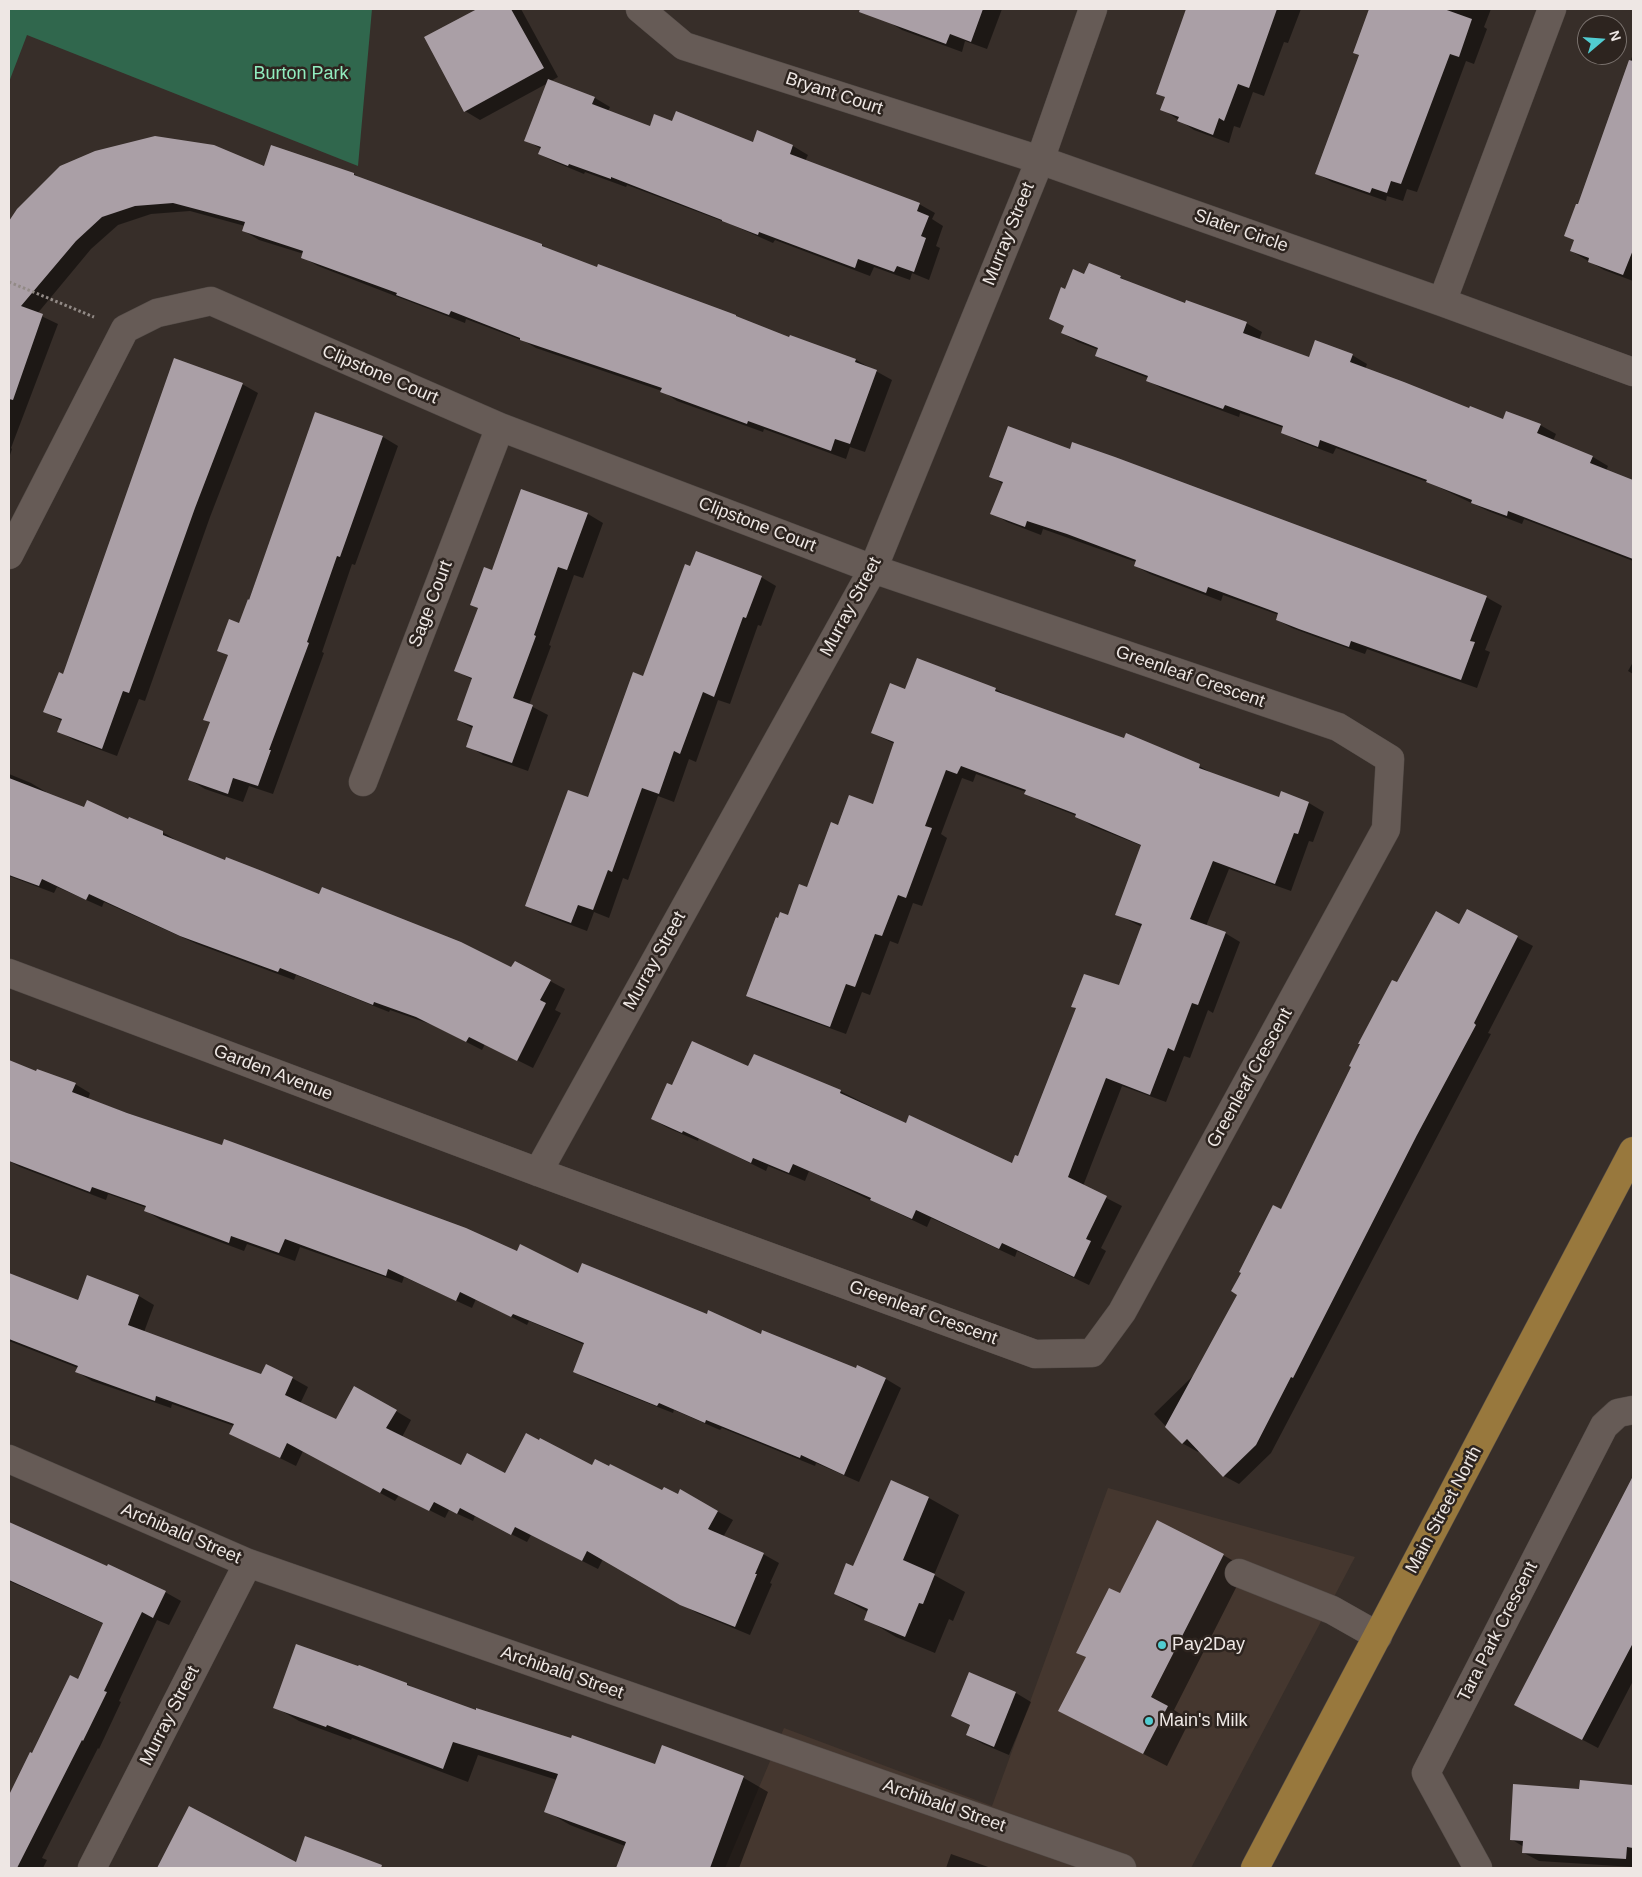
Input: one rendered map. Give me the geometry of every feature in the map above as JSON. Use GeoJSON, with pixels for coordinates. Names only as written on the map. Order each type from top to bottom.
{"type":"FeatureCollection","features":[{"type":"Feature","properties":{"kind":"main road","name":"Main Street North"},"geometry":{"type":"LineString","coordinates":[[1256,1868],[1633,1151]]}},
{"type":"Feature","properties":{"kind":"street","name":"Bryant Court"},"geometry":{"type":"LineString","coordinates":[[640,9],[684,46],[1040,160]]}},
{"type":"Feature","properties":{"kind":"street","name":"Murray Street"},"geometry":{"type":"LineString","coordinates":[[538,1172],[873,569],[1040,160],[1093,9]]}},
{"type":"Feature","properties":{"kind":"street"},"geometry":{"type":"LineString","coordinates":[[1442,302],[1552,9]]}},
{"type":"Feature","properties":{"kind":"street","name":"Slater Circle"},"geometry":{"type":"LineString","coordinates":[[1040,160],[1442,302],[1633,372]]}},
{"type":"Feature","properties":{"kind":"street","name":"Clipstone Court"},"geometry":{"type":"LineString","coordinates":[[125,329],[157,313],[211,301],[500,427],[873,569]]}},
{"type":"Feature","properties":{"kind":"street"},"geometry":{"type":"LineString","coordinates":[[9,555],[125,329]]}},
{"type":"Feature","properties":{"kind":"street","name":"Sage Court"},"geometry":{"type":"LineString","coordinates":[[362,782],[500,427]]}},
{"type":"Feature","properties":{"kind":"street","name":"Greenleaf Crescent"},"geometry":{"type":"LineString","coordinates":[[538,1172],[1035,1354],[1092,1354],[1122,1312],[1386,829],[1390,759],[1338,727],[873,569]]}},
{"type":"Feature","properties":{"kind":"street","name":"Garden Avenue"},"geometry":{"type":"LineString","coordinates":[[9,973],[538,1172]]}},
{"type":"Feature","properties":{"kind":"street","name":"Tara Park Crescent"},"geometry":{"type":"LineString","coordinates":[[1478,1868],[1426,1773],[1604,1426],[1618,1413],[1633,1410]]}},
{"type":"Feature","properties":{"kind":"street","name":"Archibald Street"},"geometry":{"type":"LineString","coordinates":[[9,1459],[248,1563],[1122,1868]]}},
{"type":"Feature","properties":{"kind":"street","name":"Murray Street"},"geometry":{"type":"LineString","coordinates":[[92,1868],[248,1563]]}},
{"type":"Feature","properties":{"kind":"street"},"geometry":{"type":"LineString","coordinates":[[1238,1573],[1332,1610],[1378,1636]]}},
{"type":"Feature","properties":{"kind":"path"},"geometry":{"type":"LineString","coordinates":[[9,282],[125,329]]}},
{"type":"Feature","properties":{"kind":"shaded area"},"geometry":{"type":"Polygon","coordinates":[[[1108,1488],[1355,1557],[1191,1868],[725,1868],[784,1728],[992,1806],[1108,1488]]]}},
{"type":"Feature","properties":{"kind":"green space","name":"Burton Park"},"geometry":{"type":"Polygon","coordinates":[[[9,9],[372,9],[358,166],[27,35],[9,82],[9,9]]]}},
{"type":"Feature","properties":{"kind":"building"},"geometry":{"type":"Polygon","coordinates":[[[477,9],[511,9],[544,68],[464,112],[424,37],[477,9]]]}},
{"type":"Feature","properties":{"kind":"building"},"geometry":{"type":"Polygon","coordinates":[[[860,9],[983,9],[971,42],[950,34],[946,44],[859,12],[860,9]]]}},
{"type":"Feature","properties":{"kind":"building"},"geometry":{"type":"Polygon","coordinates":[[[1186,9],[1277,9],[1249,88],[1238,84],[1224,121],[1219,118],[1213,135],[1177,121],[1179,117],[1160,110],[1165,97],[1156,94],[1186,9]]]}},
{"type":"Feature","properties":{"kind":"building"},"geometry":{"type":"Polygon","coordinates":[[[1369,9],[1444,9],[1472,19],[1459,57],[1450,54],[1401,184],[1391,181],[1387,193],[1372,188],[1370,193],[1315,174],[1359,55],[1353,53],[1369,9]]]}},
{"type":"Feature","properties":{"kind":"building"},"geometry":{"type":"Polygon","coordinates":[[[1629,60],[1633,61],[1633,250],[1623,275],[1588,262],[1589,258],[1570,251],[1574,240],[1564,236],[1576,204],[1578,204],[1629,60]]]}},
{"type":"Feature","properties":{"kind":"building"},"geometry":{"type":"Polygon","coordinates":[[[548,79],[595,97],[592,104],[650,126],[654,114],[672,121],[676,111],[753,142],[757,130],[793,145],[790,154],[920,203],[917,211],[929,216],[921,236],[926,238],[914,272],[897,266],[894,272],[858,259],[855,268],[759,232],[758,235],[611,177],[611,179],[569,164],[568,166],[538,154],[541,147],[524,141],[548,79]]]}},
{"type":"Feature","properties":{"kind":"building"},"geometry":{"type":"Polygon","coordinates":[[[155,136],[214,145],[264,166],[271,145],[354,173],[354,175],[542,244],[542,246],[597,267],[598,264],[736,315],[789,337],[790,335],[856,359],[855,362],[877,370],[850,444],[835,439],[831,451],[748,421],[747,424],[660,392],[662,388],[520,340],[520,338],[451,311],[449,315],[396,295],[397,293],[301,258],[303,251],[242,231],[245,222],[173,203],[135,206],[102,217],[76,241],[21,306],[43,314],[13,400],[9,399],[9,221],[17,209],[60,166],[95,151],[155,136]]]}},
{"type":"Feature","properties":{"kind":"building"},"geometry":{"type":"Polygon","coordinates":[[[1089,263],[1121,276],[1120,278],[1185,303],[1186,300],[1247,322],[1243,333],[1309,357],[1315,340],[1353,354],[1350,362],[1469,408],[1470,406],[1503,419],[1506,411],[1541,424],[1537,433],[1593,456],[1590,463],[1633,480],[1633,559],[1508,511],[1507,516],[1471,503],[1472,500],[1426,482],[1427,480],[1320,440],[1318,447],[1281,433],[1283,426],[1225,405],[1223,409],[1146,381],[1148,376],[1095,356],[1098,348],[1061,333],[1064,326],[1049,319],[1061,287],[1065,289],[1073,269],[1084,274],[1089,263]]]}},
{"type":"Feature","properties":{"kind":"building"},"geometry":{"type":"Polygon","coordinates":[[[174,358],[243,383],[195,508],[129,693],[123,691],[102,749],[57,732],[62,719],[43,712],[59,672],[63,674],[174,358]]]}},
{"type":"Feature","properties":{"kind":"building"},"geometry":{"type":"Polygon","coordinates":[[[315,412],[383,436],[340,557],[337,556],[307,642],[309,643],[269,750],[271,750],[258,786],[233,778],[228,794],[188,780],[210,722],[203,720],[228,655],[217,651],[229,619],[239,623],[249,600],[315,412]]]}},
{"type":"Feature","properties":{"kind":"building"},"geometry":{"type":"Polygon","coordinates":[[[1008,426],[1070,449],[1072,442],[1115,457],[1487,596],[1470,641],[1475,642],[1461,680],[1351,641],[1349,647],[1299,629],[1276,620],[1278,613],[1208,587],[1206,593],[1134,566],[1136,560],[1067,534],[1027,521],[1025,527],[990,514],[1003,482],[989,477],[1008,426]]]}},
{"type":"Feature","properties":{"kind":"building"},"geometry":{"type":"Polygon","coordinates":[[[521,489],[588,513],[567,570],[558,567],[534,635],[536,636],[513,698],[533,705],[512,763],[466,747],[473,726],[457,720],[472,678],[454,671],[478,608],[470,605],[484,567],[492,570],[521,489]]]}},
{"type":"Feature","properties":{"kind":"building"},"geometry":{"type":"Polygon","coordinates":[[[696,551],[762,576],[746,618],[743,617],[714,697],[703,692],[680,754],[674,751],[659,794],[642,788],[612,872],[608,870],[593,910],[578,905],[571,923],[525,906],[568,790],[588,797],[633,672],[643,676],[685,564],[690,566],[696,551]]]}},
{"type":"Feature","properties":{"kind":"building"},"geometry":{"type":"Polygon","coordinates":[[[917,658],[996,688],[995,691],[1124,738],[1126,733],[1200,764],[1199,768],[1279,797],[1281,791],[1309,802],[1298,834],[1294,833],[1275,884],[1213,861],[1190,919],[1226,932],[1198,1005],[1192,1003],[1174,1051],[1168,1048],[1150,1095],[1106,1078],[1068,1177],[1107,1196],[1086,1239],[1091,1241],[1074,1277],[1002,1243],[999,1249],[916,1210],[912,1219],[870,1200],[871,1198],[793,1164],[789,1173],[753,1158],[751,1163],[683,1131],[682,1133],[651,1119],[667,1083],[672,1085],[692,1041],[748,1066],[754,1054],[841,1090],[840,1093],[906,1123],[909,1115],[1012,1163],[1015,1155],[1018,1156],[1076,1008],[1071,1007],[1084,974],[1119,985],[1142,924],[1115,915],[1141,845],[1075,817],[1076,814],[1024,794],[1026,790],[961,766],[957,774],[946,770],[925,826],[932,828],[906,898],[898,895],[882,936],[875,934],[855,987],[846,984],[830,1027],[746,996],[776,917],[778,918],[780,912],[788,915],[799,884],[807,887],[831,822],[838,825],[849,795],[873,804],[894,742],[871,733],[890,683],[905,689],[917,658]]]}},
{"type":"Feature","properties":{"kind":"building"},"geometry":{"type":"Polygon","coordinates":[[[9,778],[84,807],[87,800],[128,819],[129,817],[163,831],[163,835],[225,860],[226,857],[319,894],[322,887],[461,942],[511,967],[515,961],[551,980],[540,1000],[546,1003],[517,1061],[469,1037],[466,1042],[416,1017],[374,1002],[373,1005],[280,968],[278,972],[180,936],[89,894],[86,900],[42,879],[39,886],[9,875],[9,778]]]}},
{"type":"Feature","properties":{"kind":"building"},"geometry":{"type":"Polygon","coordinates":[[[1467,909],[1518,936],[1474,1023],[1476,1025],[1417,1135],[1293,1378],[1291,1377],[1256,1445],[1223,1477],[1187,1439],[1182,1444],[1165,1427],[1237,1295],[1231,1291],[1273,1205],[1281,1209],[1351,1067],[1349,1066],[1360,1044],[1358,1044],[1392,980],[1397,982],[1436,911],[1459,924],[1467,909]]]}},
{"type":"Feature","properties":{"kind":"building"},"geometry":{"type":"Polygon","coordinates":[[[9,1060],[36,1071],[37,1069],[76,1083],[72,1092],[127,1113],[222,1145],[224,1139],[466,1228],[517,1251],[520,1244],[578,1273],[582,1263],[707,1314],[708,1310],[761,1334],[762,1330],[856,1368],[857,1365],[886,1378],[844,1475],[801,1455],[800,1458],[706,1420],[705,1423],[659,1403],[657,1406],[573,1372],[584,1343],[513,1314],[511,1317],[460,1292],[456,1301],[388,1269],[386,1276],[285,1239],[279,1253],[231,1236],[229,1243],[144,1211],[146,1206],[92,1187],[90,1192],[9,1161],[9,1060]]]}},
{"type":"Feature","properties":{"kind":"building"},"geometry":{"type":"Polygon","coordinates":[[[9,1273],[78,1300],[87,1275],[139,1295],[128,1325],[261,1374],[266,1364],[293,1377],[285,1395],[336,1419],[354,1386],[397,1410],[386,1428],[461,1465],[467,1453],[505,1473],[526,1433],[539,1440],[540,1438],[592,1465],[595,1459],[609,1466],[610,1464],[662,1490],[664,1487],[678,1494],[680,1489],[718,1511],[708,1529],[764,1553],[735,1627],[680,1605],[587,1551],[582,1561],[515,1527],[511,1535],[460,1508],[457,1514],[434,1502],[429,1511],[383,1488],[380,1493],[287,1443],[280,1458],[229,1434],[234,1424],[156,1396],[155,1401],[75,1372],[78,1366],[9,1339],[9,1273]]]}},
{"type":"Feature","properties":{"kind":"building"},"geometry":{"type":"Polygon","coordinates":[[[1633,1476],[1633,1643],[1582,1740],[1514,1705],[1633,1476]]]}},
{"type":"Feature","properties":{"kind":"building"},"geometry":{"type":"Polygon","coordinates":[[[891,1480],[929,1497],[903,1560],[935,1574],[923,1604],[919,1603],[905,1637],[864,1620],[868,1609],[834,1594],[846,1563],[853,1566],[891,1480]]]}},
{"type":"Feature","properties":{"kind":"building"},"geometry":{"type":"Polygon","coordinates":[[[1157,1520],[1224,1554],[1151,1697],[1168,1706],[1143,1754],[1058,1711],[1086,1657],[1076,1653],[1109,1588],[1120,1593],[1157,1520]]]}},
{"type":"Feature","properties":{"kind":"building"},"geometry":{"type":"Polygon","coordinates":[[[9,1522],[166,1591],[153,1618],[142,1612],[104,1691],[107,1692],[17,1868],[9,1868],[9,1795],[70,1675],[78,1679],[103,1623],[9,1580],[9,1522]]]}},
{"type":"Feature","properties":{"kind":"building"},"geometry":{"type":"Polygon","coordinates":[[[296,1644],[359,1665],[476,1710],[476,1708],[571,1738],[572,1735],[655,1764],[662,1745],[744,1776],[710,1868],[616,1868],[626,1842],[544,1812],[558,1774],[453,1742],[443,1769],[327,1725],[326,1727],[273,1708],[296,1644]]]}},
{"type":"Feature","properties":{"kind":"building"},"geometry":{"type":"Polygon","coordinates":[[[969,1672],[1016,1692],[994,1747],[966,1735],[970,1725],[951,1716],[969,1672]]]}},
{"type":"Feature","properties":{"kind":"building"},"geometry":{"type":"Polygon","coordinates":[[[1580,1780],[1633,1785],[1633,1848],[1627,1847],[1626,1859],[1522,1853],[1523,1841],[1510,1840],[1513,1784],[1579,1789],[1580,1780]]]}},
{"type":"Feature","properties":{"kind":"building"},"geometry":{"type":"Polygon","coordinates":[[[189,1806],[296,1862],[305,1836],[382,1865],[381,1868],[157,1868],[189,1806]]]}},
{"type":"Feature","properties":{"kind":"place","name":"Pay2Day"},"geometry":{"type":"Point","coordinates":[1162,1645]}},
{"type":"Feature","properties":{"kind":"place","name":"Main's Milk"},"geometry":{"type":"Point","coordinates":[1149,1721]}}]}
